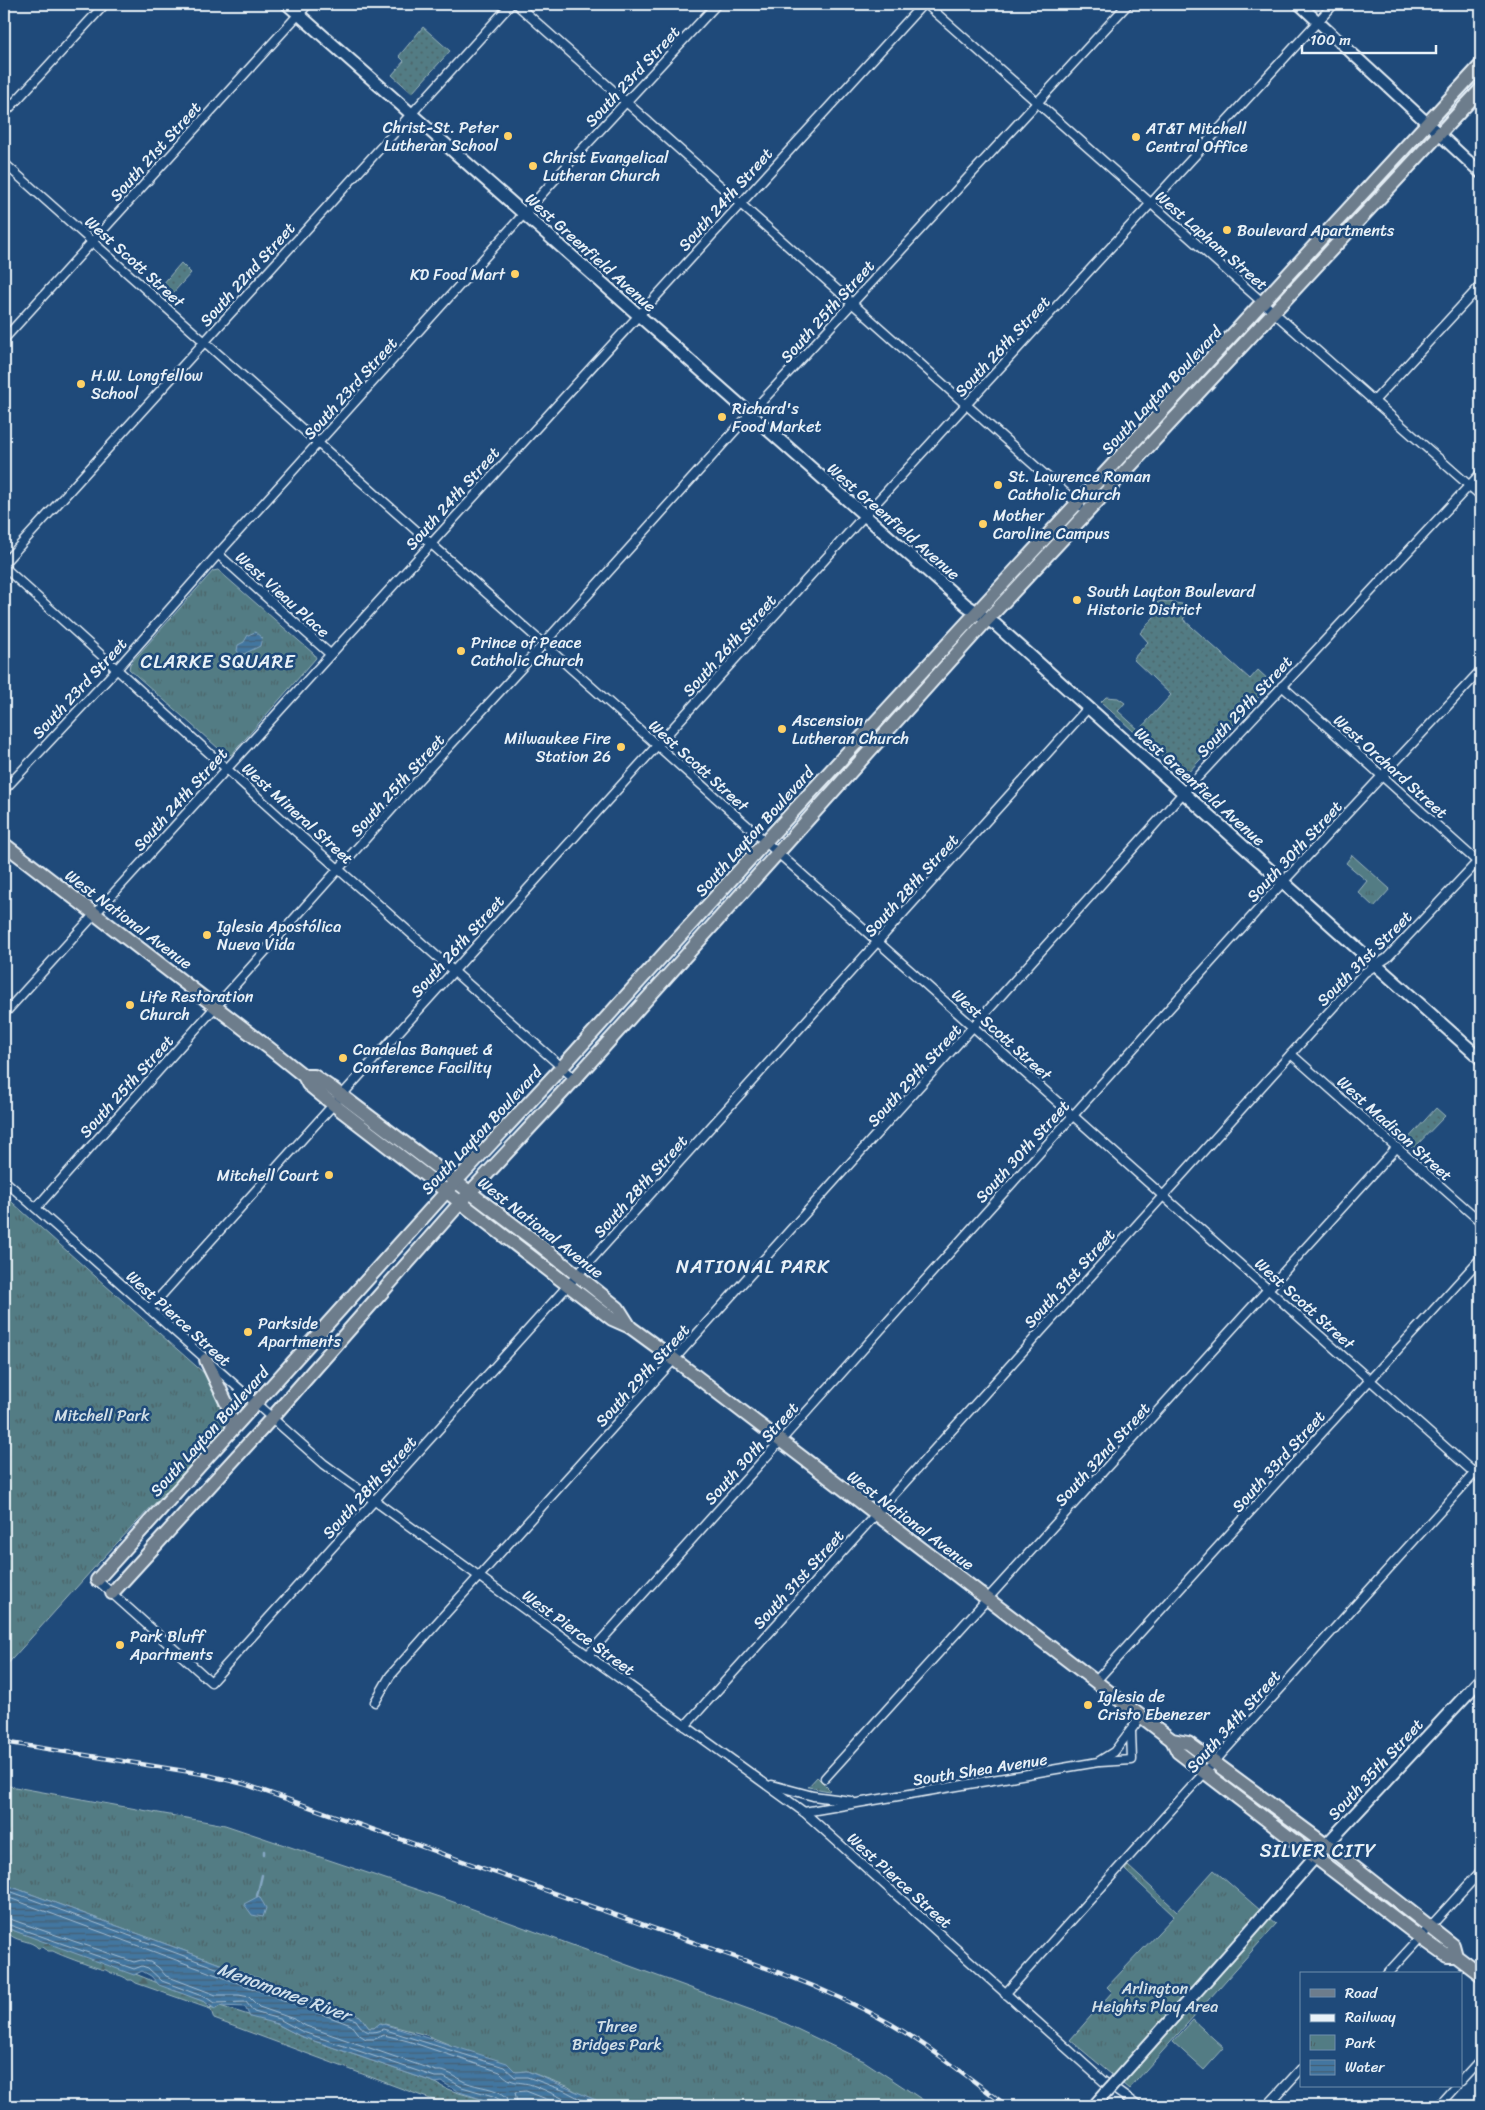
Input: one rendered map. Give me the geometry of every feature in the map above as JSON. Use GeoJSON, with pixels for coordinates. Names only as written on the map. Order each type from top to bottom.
{"type":"FeatureCollection","features":[{"type":"Feature","properties":{"kind":"main road","name":"West Greenfield Avenue"},"geometry":{"type":"LineString","coordinates":[[287,4],[749,416],[976,612],[988,620],[1481,1057]]}},
{"type":"Feature","properties":{"kind":"main road","name":"South Layton Boulevard"},"geometry":{"type":"LineString","coordinates":[[1268,307],[1427,124],[1481,65]]}},
{"type":"Feature","properties":{"kind":"main road","name":"South Layton Boulevard"},"geometry":{"type":"LineString","coordinates":[[97,1580],[384,1260],[976,612],[1082,508],[1268,307],[1481,89]]}},
{"type":"Feature","properties":{"kind":"main road","name":"South Layton Boulevard"},"geometry":{"type":"LineString","coordinates":[[112,1593],[271,1419],[461,1202],[575,1079],[988,620],[1082,508]]}},
{"type":"Feature","properties":{"kind":"main road","name":"West National Avenue"},"geometry":{"type":"LineString","coordinates":[[4,844],[304,1076],[314,1076],[337,1100],[446,1192],[568,1286],[612,1319],[630,1327],[674,1360],[1172,1740],[1178,1752],[1314,1858],[1421,1938],[1448,1956],[1456,1956]]}},
{"type":"Feature","properties":{"kind":"main road","name":"West National Avenue"},"geometry":{"type":"LineString","coordinates":[[337,1100],[456,1181],[618,1308],[630,1327]]}},
{"type":"Feature","properties":{"kind":"main road"},"geometry":{"type":"LineString","coordinates":[[368,1308],[375,1292],[392,1271],[384,1260]]}},
{"type":"Feature","properties":{"kind":"main road"},"geometry":{"type":"LineString","coordinates":[[206,1360],[227,1404],[234,1428]]}},
{"type":"Feature","properties":{"kind":"main road","name":"South 35th Street"},"geometry":{"type":"LineString","coordinates":[[1094,2106],[1314,1858],[1481,1680]]}},
{"type":"Feature","properties":{"kind":"main road","name":"West National Avenue"},"geometry":{"type":"LineString","coordinates":[[1172,1740],[1188,1743],[1326,1845],[1452,1945],[1456,1956],[1481,1976]]}},
{"type":"Feature","properties":{"kind":"street"},"geometry":{"type":"LineString","coordinates":[[4,114],[104,4]]}},
{"type":"Feature","properties":{"kind":"street","name":"South 21st Street"},"geometry":{"type":"LineString","coordinates":[[4,340],[308,4]]}},
{"type":"Feature","properties":{"kind":"street","name":"South 22nd Street"},"geometry":{"type":"LineString","coordinates":[[4,565],[511,4]]}},
{"type":"Feature","properties":{"kind":"street"},"geometry":{"type":"LineString","coordinates":[[516,4],[740,202],[965,406],[1082,508]]}},
{"type":"Feature","properties":{"kind":"street","name":"South 23rd Street"},"geometry":{"type":"LineString","coordinates":[[4,790],[117,669],[524,214],[717,4]]}},
{"type":"Feature","properties":{"kind":"street","name":"West Lapham Street"},"geometry":{"type":"LineString","coordinates":[[925,4],[1481,496]]}},
{"type":"Feature","properties":{"kind":"street","name":"South 24th Street"},"geometry":{"type":"LineString","coordinates":[[4,1014],[740,202],[925,4]]}},
{"type":"Feature","properties":{"kind":"street","name":"South 25th Street"},"geometry":{"type":"LineString","coordinates":[[548,639],[749,416],[1128,4]]}},
{"type":"Feature","properties":{"kind":"street"},"geometry":{"type":"LineString","coordinates":[[1299,4],[1481,173]]}},
{"type":"Feature","properties":{"kind":"street","name":"South 26th Street"},"geometry":{"type":"LineString","coordinates":[[149,1309],[864,516],[1334,4]]}},
{"type":"Feature","properties":{"kind":"street","name":"West Scott Street"},"geometry":{"type":"LineString","coordinates":[[4,163],[539,640]]}},
{"type":"Feature","properties":{"kind":"street"},"geometry":{"type":"LineString","coordinates":[[1374,401],[1481,285]]}},
{"type":"Feature","properties":{"kind":"street","name":"South 29th Street"},"geometry":{"type":"LineString","coordinates":[[375,1702],[390,1676],[1184,792],[1481,473]]}},
{"type":"Feature","properties":{"kind":"street","name":"West Vieau Place"},"geometry":{"type":"LineString","coordinates":[[218,554],[330,654]]}},
{"type":"Feature","properties":{"kind":"street","name":"West Mineral Street"},"geometry":{"type":"LineString","coordinates":[[4,565],[117,669],[575,1079]]}},
{"type":"Feature","properties":{"kind":"street"},"geometry":{"type":"LineString","coordinates":[[542,638],[548,639],[550,643],[549,649],[543,651],[539,649],[537,644],[539,640],[542,638]]}},
{"type":"Feature","properties":{"kind":"street","name":"South 25th Street"},"geometry":{"type":"LineString","coordinates":[[36,1208],[539,649]]}},
{"type":"Feature","properties":{"kind":"street","name":"West Scott Street"},"geometry":{"type":"LineString","coordinates":[[549,649],[1481,1479]]}},
{"type":"Feature","properties":{"kind":"street","name":"South 30th Street"},"geometry":{"type":"LineString","coordinates":[[588,1655],[1283,882],[1481,670]]}},
{"type":"Feature","properties":{"kind":"street","name":"West Orchard Street"},"geometry":{"type":"LineString","coordinates":[[1282,686],[1480,862]]}},
{"type":"Feature","properties":{"kind":"street","name":"South 28th Street"},"geometry":{"type":"LineString","coordinates":[[112,1593],[211,1682],[1088,708]]}},
{"type":"Feature","properties":{"kind":"street","name":"South 31st Street"},"geometry":{"type":"LineString","coordinates":[[685,1726],[875,1513],[1364,973],[1387,958],[1480,862]]}},
{"type":"Feature","properties":{"kind":"street","name":"West Madison Street"},"geometry":{"type":"LineString","coordinates":[[1291,1054],[1481,1222]]}},
{"type":"Feature","properties":{"kind":"street","name":"South 32nd Street"},"geometry":{"type":"LineString","coordinates":[[825,1778],[1397,1147]]}},
{"type":"Feature","properties":{"kind":"street","name":"West Pierce Street"},"geometry":{"type":"LineString","coordinates":[[4,1180],[271,1419],[324,1464],[804,1812],[1103,2082],[1138,2106]]}},
{"type":"Feature","properties":{"kind":"street","name":"South 33rd Street"},"geometry":{"type":"LineString","coordinates":[[1095,1682],[1481,1258]]}},
{"type":"Feature","properties":{"kind":"street","name":"South 34th Street"},"geometry":{"type":"LineString","coordinates":[[1005,1994],[1481,1466]]}},
{"type":"Feature","properties":{"kind":"street"},"geometry":{"type":"LineString","coordinates":[[97,1580],[112,1593]]}},
{"type":"Feature","properties":{"kind":"street","name":"South Shea Avenue"},"geometry":{"type":"LineString","coordinates":[[804,1812],[1098,1762],[1114,1752],[1142,1717]]}},
{"type":"Feature","properties":{"kind":"street"},"geometry":{"type":"LineString","coordinates":[[1098,1762],[1132,1760],[1131,1731]]}},
{"type":"Feature","properties":{"kind":"street"},"geometry":{"type":"LineString","coordinates":[[762,1781],[813,1796],[863,1802]]}},
{"type":"Feature","properties":{"kind":"street"},"geometry":{"type":"LineString","coordinates":[[1389,1972],[1481,1871]]}},
{"type":"Feature","properties":{"kind":"street"},"geometry":{"type":"LineString","coordinates":[[1462,2080],[1481,2059]]}},
{"type":"Feature","properties":{"kind":"street"},"geometry":{"type":"LineString","coordinates":[[1267,2106],[1300,2070]]}},
{"type":"Feature","properties":{"kind":"street"},"geometry":{"type":"LineString","coordinates":[[1438,2106],[1454,2088]]}},
{"type":"Feature","properties":{"kind":"green space"},"geometry":{"type":"Polygon","coordinates":[[[423,27],[450,51],[412,93],[392,75],[404,61],[399,56],[423,27]]]}},
{"type":"Feature","properties":{"kind":"green space"},"geometry":{"type":"Polygon","coordinates":[[[181,263],[191,273],[172,294],[162,285],[181,263]]]}},
{"type":"Feature","properties":{"kind":"green space"},"geometry":{"type":"Polygon","coordinates":[[[218,570],[314,654],[316,658],[232,754],[227,756],[129,669],[130,664],[213,571],[218,570]]]}},
{"type":"Feature","properties":{"kind":"green space"},"geometry":{"type":"Polygon","coordinates":[[[1161,601],[1182,604],[1191,611],[1183,619],[1250,679],[1258,670],[1272,683],[1184,777],[1101,702],[1106,697],[1118,698],[1125,703],[1118,711],[1139,730],[1171,695],[1133,659],[1148,642],[1140,633],[1160,610],[1156,603],[1161,601]]]}},
{"type":"Feature","properties":{"kind":"green space"},"geometry":{"type":"Polygon","coordinates":[[[1352,855],[1390,889],[1374,907],[1358,892],[1367,881],[1346,863],[1352,855]]]}},
{"type":"Feature","properties":{"kind":"green space"},"geometry":{"type":"Polygon","coordinates":[[[1436,1108],[1445,1116],[1413,1149],[1405,1142],[1436,1108]]]}},
{"type":"Feature","properties":{"kind":"green space","name":"Mitchell Park"},"geometry":{"type":"Polygon","coordinates":[[[4,1195],[205,1374],[229,1419],[226,1428],[101,1560],[4,1668],[4,1195]]]}},
{"type":"Feature","properties":{"kind":"green space"},"geometry":{"type":"Polygon","coordinates":[[[817,1777],[830,1790],[829,1791],[808,1787],[817,1777]]]}},
{"type":"Feature","properties":{"kind":"green space","name":"Three Bridges Park"},"geometry":{"type":"Polygon","coordinates":[[[4,1785],[225,1825],[448,1900],[776,2019],[864,2061],[932,2106],[610,2106],[588,2099],[567,2086],[527,2071],[516,2072],[426,2035],[381,2023],[374,2028],[369,2028],[360,2016],[4,1884],[4,1785]]]}},
{"type":"Feature","properties":{"kind":"green space","name":"Arlington Heights Play Area"},"geometry":{"type":"Polygon","coordinates":[[[1128,1866],[1177,1911],[1214,1870],[1276,1924],[1129,2089],[1070,2040],[1112,1992],[1107,1987],[1174,1916],[1125,1870],[1128,1866]]]}},
{"type":"Feature","properties":{"kind":"green space"},"geometry":{"type":"Polygon","coordinates":[[[4,1927],[118,1967],[205,2002],[210,2009],[53,1951],[48,1951],[43,1947],[38,1948],[10,1935],[5,1936],[4,1927]]]}},
{"type":"Feature","properties":{"kind":"green space"},"geometry":{"type":"Polygon","coordinates":[[[220,2006],[277,2024],[300,2036],[436,2083],[450,2090],[504,2106],[451,2106],[419,2095],[214,2019],[210,2007],[216,2009],[220,2006]]]}},
{"type":"Feature","properties":{"kind":"green space"},"geometry":{"type":"Polygon","coordinates":[[[1193,2020],[1224,2048],[1204,2070],[1173,2042],[1193,2020]]]}},
{"type":"Feature","properties":{"kind":"water"},"geometry":{"type":"Polygon","coordinates":[[[255,632],[262,638],[260,646],[240,654],[237,651],[238,645],[244,642],[248,635],[255,632]]]}},
{"type":"Feature","properties":{"kind":"water","name":"Menomonee River"},"geometry":{"type":"Polygon","coordinates":[[[4,1884],[360,2016],[369,2028],[374,2028],[380,2023],[507,2063],[516,2072],[527,2071],[610,2106],[504,2106],[459,2092],[442,2082],[436,2083],[300,2036],[277,2024],[250,2017],[245,2007],[220,2006],[215,2009],[205,2002],[159,1985],[151,1976],[142,1971],[134,1975],[4,1927],[4,1884]]]}},
{"type":"Feature","properties":{"kind":"water"},"geometry":{"type":"Polygon","coordinates":[[[259,1896],[266,1908],[263,1917],[252,1915],[244,1904],[259,1896]]]}},
{"type":"Feature","properties":{"kind":"waterway"},"geometry":{"type":"LineString","coordinates":[[257,1896],[262,1875]]}},
{"type":"Feature","properties":{"kind":"railway"},"geometry":{"type":"LineString","coordinates":[[4,1742],[203,1774],[244,1784],[783,1974],[838,1997],[891,2024],[936,2053],[1007,2106]]}},
{"type":"Feature","properties":{"kind":"place","name":"Christ-St. Peter Lutheran School"},"geometry":{"type":"Point","coordinates":[508,136]}},
{"type":"Feature","properties":{"kind":"place","name":"AT&T Mitchell Central Office"},"geometry":{"type":"Point","coordinates":[1136,137]}},
{"type":"Feature","properties":{"kind":"place","name":"Christ Evangelical Lutheran Church"},"geometry":{"type":"Point","coordinates":[533,166]}},
{"type":"Feature","properties":{"kind":"place","name":"Boulevard Apartments"},"geometry":{"type":"Point","coordinates":[1227,230]}},
{"type":"Feature","properties":{"kind":"place","name":"KD Food Mart"},"geometry":{"type":"Point","coordinates":[515,274]}},
{"type":"Feature","properties":{"kind":"place","name":"H.W. Longfellow School"},"geometry":{"type":"Point","coordinates":[81,384]}},
{"type":"Feature","properties":{"kind":"place","name":"Richard's Food Market"},"geometry":{"type":"Point","coordinates":[722,417]}},
{"type":"Feature","properties":{"kind":"place","name":"St. Lawrence Roman Catholic Church"},"geometry":{"type":"Point","coordinates":[998,485]}},
{"type":"Feature","properties":{"kind":"place","name":"Mother Caroline Campus"},"geometry":{"type":"Point","coordinates":[983,524]}},
{"type":"Feature","properties":{"kind":"place","name":"South Layton Boulevard Historic District"},"geometry":{"type":"Point","coordinates":[1077,600]}},
{"type":"Feature","properties":{"kind":"place","name":"Prince of Peace Catholic Church"},"geometry":{"type":"Point","coordinates":[461,651]}},
{"type":"Feature","properties":{"kind":"place","name":"Ascension Lutheran Church"},"geometry":{"type":"Point","coordinates":[782,729]}},
{"type":"Feature","properties":{"kind":"place","name":"Milwaukee Fire Station 26"},"geometry":{"type":"Point","coordinates":[621,747]}},
{"type":"Feature","properties":{"kind":"place","name":"Iglesia Apostólica Nueva Vida"},"geometry":{"type":"Point","coordinates":[207,935]}},
{"type":"Feature","properties":{"kind":"place","name":"Life Restoration Church"},"geometry":{"type":"Point","coordinates":[130,1005]}},
{"type":"Feature","properties":{"kind":"place","name":"Candelas Banquet & Conference Facility"},"geometry":{"type":"Point","coordinates":[343,1058]}},
{"type":"Feature","properties":{"kind":"place","name":"Mitchell Court"},"geometry":{"type":"Point","coordinates":[329,1175]}},
{"type":"Feature","properties":{"kind":"place","name":"Parkside Apartments"},"geometry":{"type":"Point","coordinates":[248,1332]}},
{"type":"Feature","properties":{"kind":"place","name":"Park Bluff Apartments"},"geometry":{"type":"Point","coordinates":[120,1645]}},
{"type":"Feature","properties":{"kind":"place","name":"Iglesia de Cristo Ebenezer"},"geometry":{"type":"Point","coordinates":[1088,1705]}},
{"type":"Feature","properties":{"kind":"district","name":"CLARKE SQUARE"},"geometry":{"type":"Point","coordinates":[218,661]}},
{"type":"Feature","properties":{"kind":"district","name":"NATIONAL PARK"},"geometry":{"type":"Point","coordinates":[753,1266]}},
{"type":"Feature","properties":{"kind":"district","name":"SILVER CITY"},"geometry":{"type":"Point","coordinates":[1318,1850]}}]}
